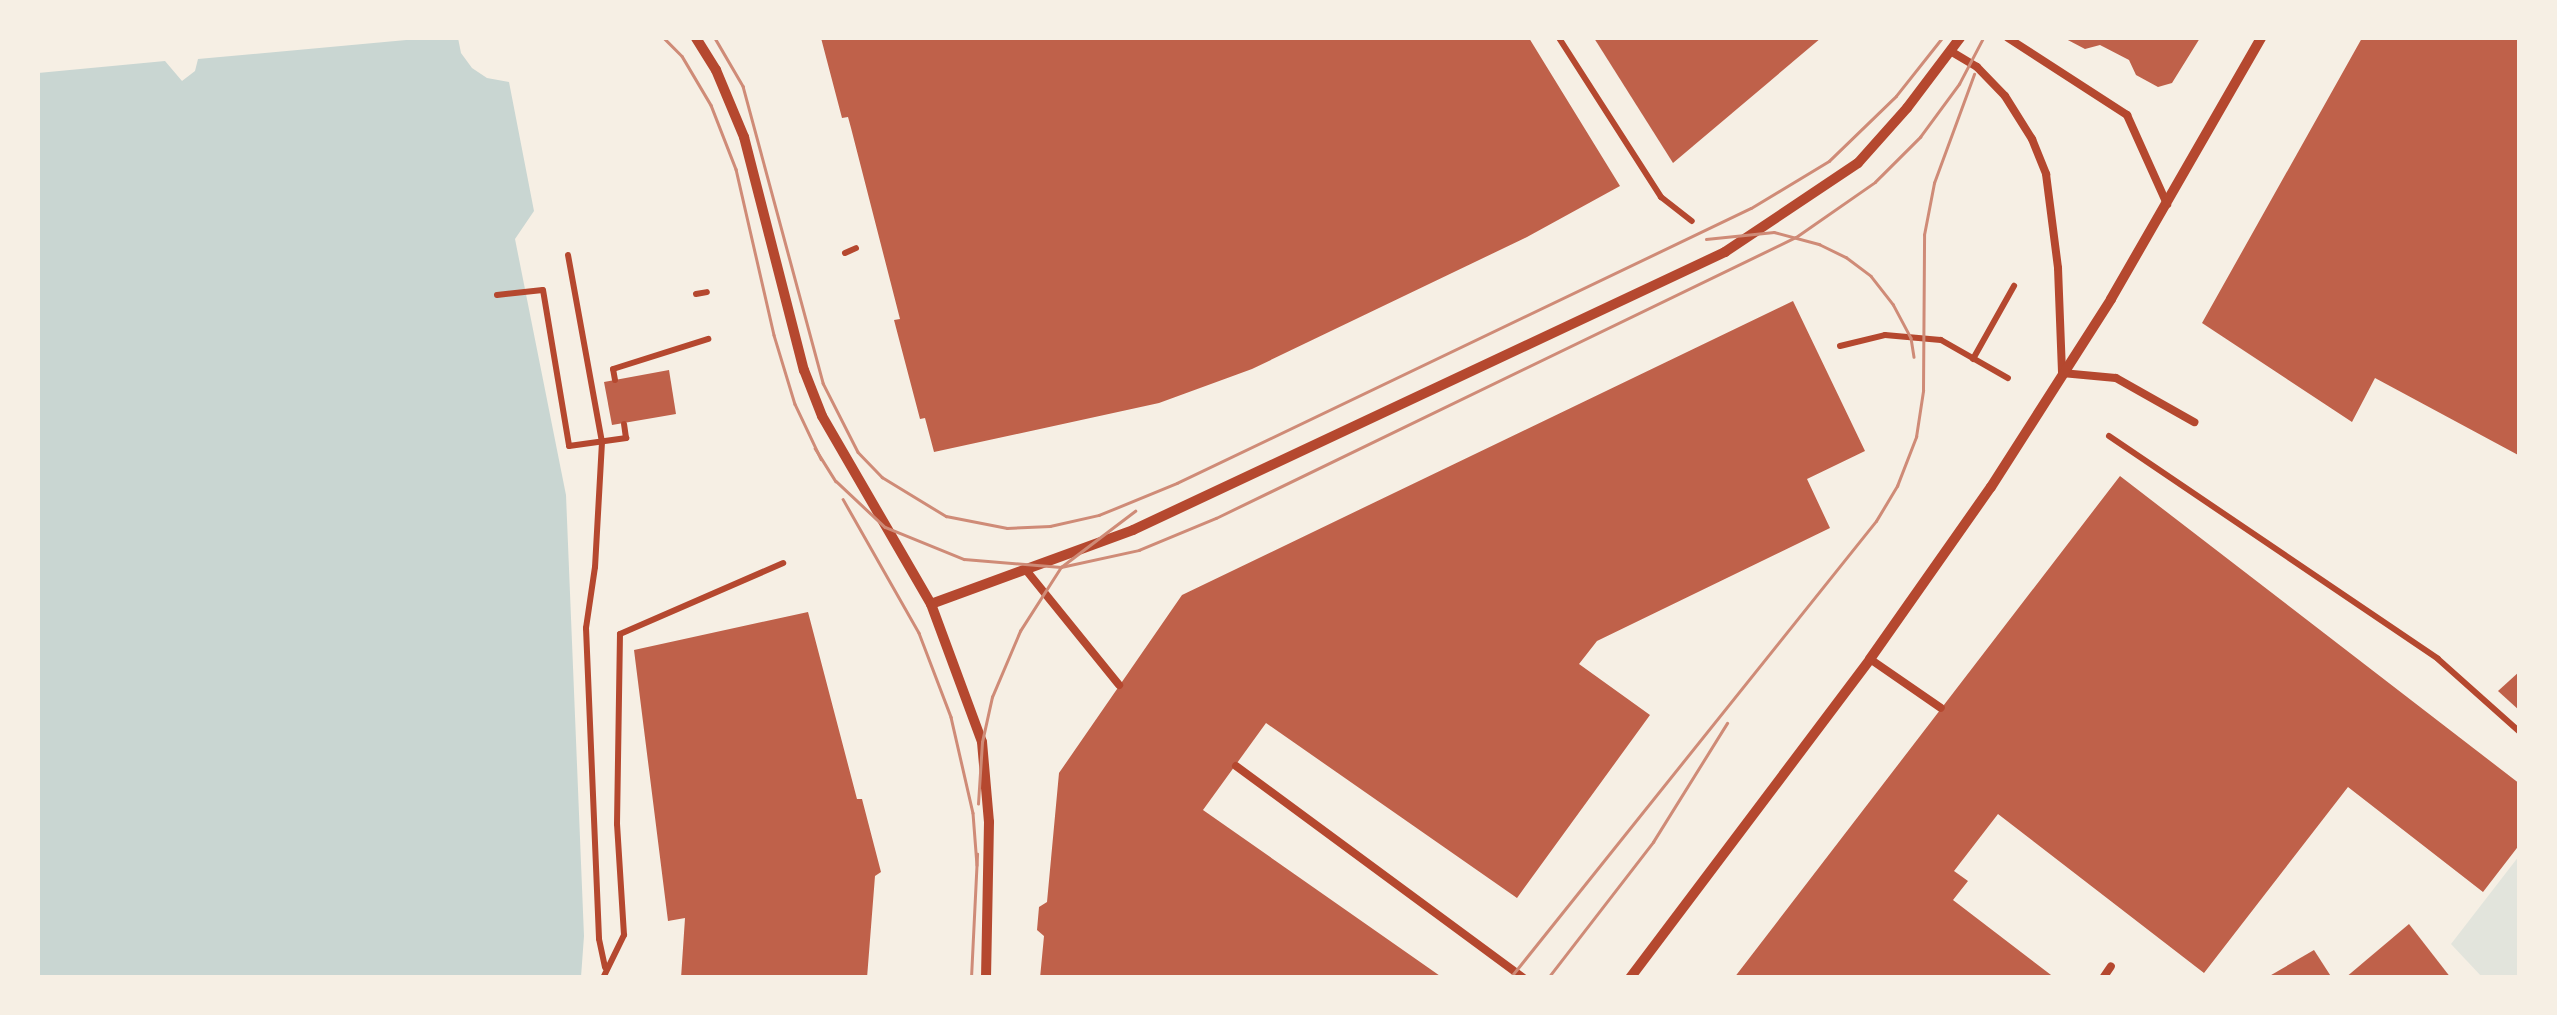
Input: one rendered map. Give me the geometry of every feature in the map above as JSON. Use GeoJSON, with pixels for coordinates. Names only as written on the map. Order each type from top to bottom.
{"type":"FeatureCollection","features":[{"type":"Feature","properties":{"kind":"street"},"geometry":{"type":"LineString","coordinates":[[696,38],[716,70],[744,137],[804,370],[822,416],[932,604],[982,742],[988,822],[986,978]]}},
{"type":"Feature","properties":{"kind":"street"},"geometry":{"type":"LineString","coordinates":[[932,604],[1133,530],[1725,252],[1858,163],[1960,38]]}},
{"type":"Feature","properties":{"kind":"street"},"geometry":{"type":"LineString","coordinates":[[1630,978],[1870,658],[1992,486],[2167,204],[2261,38]]}},
{"type":"Feature","properties":{"kind":"lane"},"geometry":{"type":"LineString","coordinates":[[2008,38],[2127,115],[2167,204]]}},
{"type":"Feature","properties":{"kind":"lane"},"geometry":{"type":"LineString","coordinates":[[1952,52],[1977,67],[2005,96],[2032,139],[2046,174],[2058,268],[2062,373],[2116,378],[2194,422]]}},
{"type":"Feature","properties":{"kind":"lane"},"geometry":{"type":"LineString","coordinates":[[1026,570],[1119,685]]}},
{"type":"Feature","properties":{"kind":"lane"},"geometry":{"type":"LineString","coordinates":[[1870,658],[1941,708]]}},
{"type":"Feature","properties":{"kind":"lane"},"geometry":{"type":"LineString","coordinates":[[1236,766],[1524,978]]}},
{"type":"Feature","properties":{"kind":"lane"},"geometry":{"type":"LineString","coordinates":[[2103,978],[2112,966]]}},
{"type":"Feature","properties":{"kind":"path"},"geometry":{"type":"LineString","coordinates":[[1558,38],[1662,197]]}},
{"type":"Feature","properties":{"kind":"path"},"geometry":{"type":"LineString","coordinates":[[845,253],[856,248]]}},
{"type":"Feature","properties":{"kind":"path"},"geometry":{"type":"LineString","coordinates":[[568,255],[602,442],[595,567],[586,628],[598,939],[604,978]]}},
{"type":"Feature","properties":{"kind":"path"},"geometry":{"type":"LineString","coordinates":[[1973,359],[2018,279]]}},
{"type":"Feature","properties":{"kind":"path"},"geometry":{"type":"LineString","coordinates":[[497,295],[542,290],[569,446],[626,438],[624,424]]}},
{"type":"Feature","properties":{"kind":"path"},"geometry":{"type":"LineString","coordinates":[[696,294],[706,292]]}},
{"type":"Feature","properties":{"kind":"path"},"geometry":{"type":"LineString","coordinates":[[1840,346],[1885,335],[1942,340],[2009,379]]}},
{"type":"Feature","properties":{"kind":"path"},"geometry":{"type":"LineString","coordinates":[[615,380],[613,370],[708,340]]}},
{"type":"Feature","properties":{"kind":"path"},"geometry":{"type":"LineString","coordinates":[[2109,436],[2438,659],[2520,732]]}},
{"type":"Feature","properties":{"kind":"path"},"geometry":{"type":"LineString","coordinates":[[605,967],[624,935],[618,824],[620,634],[783,563]]}},
{"type":"Feature","properties":{"kind":"shaded area"},"geometry":{"type":"Polygon","coordinates":[[[38,38],[458,38],[461,53],[472,68],[487,78],[509,82],[534,211],[515,239],[566,495],[584,936],[581,977],[38,977],[38,38]]]}},
{"type":"Feature","properties":{"kind":"shaded area"},"geometry":{"type":"Polygon","coordinates":[[[2519,856],[2519,977],[2482,977],[2451,944],[2519,856]]]}},
{"type":"Feature","properties":{"kind":"pier"},"geometry":{"type":"Polygon","coordinates":[[[38,38],[428,38],[198,59],[195,71],[182,81],[165,61],[38,73],[38,38]]]}},
{"type":"Feature","properties":{"kind":"building"},"geometry":{"type":"Polygon","coordinates":[[[821,38],[1529,38],[1620,186],[1527,237],[1252,369],[1159,403],[934,452],[925,418],[920,419],[894,320],[900,319],[848,117],[842,118],[821,38]]]}},
{"type":"Feature","properties":{"kind":"building"},"geometry":{"type":"Polygon","coordinates":[[[1594,38],[1821,38],[1673,163],[1594,38]]]}},
{"type":"Feature","properties":{"kind":"building"},"geometry":{"type":"Polygon","coordinates":[[[2064,38],[2200,38],[2172,83],[2158,87],[2136,75],[2129,60],[2100,45],[2085,49],[2064,38]]]}},
{"type":"Feature","properties":{"kind":"building"},"geometry":{"type":"Polygon","coordinates":[[[2362,38],[2520,38],[2520,456],[2375,378],[2352,422],[2202,323],[2362,38]]]}},
{"type":"Feature","properties":{"kind":"building"},"geometry":{"type":"Polygon","coordinates":[[[1793,301],[1865,451],[1807,479],[1830,528],[1597,641],[1579,664],[1650,715],[1517,898],[1266,723],[1203,810],[1443,978],[1040,978],[1044,936],[1037,930],[1039,907],[1047,902],[1059,773],[1182,595],[1793,301]]]}},
{"type":"Feature","properties":{"kind":"building"},"geometry":{"type":"Polygon","coordinates":[[[669,370],[676,414],[612,425],[604,382],[669,370]]]}},
{"type":"Feature","properties":{"kind":"building"},"geometry":{"type":"Polygon","coordinates":[[[2120,476],[2520,784],[2520,844],[2483,892],[2348,787],[2204,973],[1998,814],[1954,871],[1968,881],[1953,900],[2055,978],[1734,978],[2120,476]]]}},
{"type":"Feature","properties":{"kind":"building"},"geometry":{"type":"Polygon","coordinates":[[[808,612],[857,799],[862,799],[881,872],[875,876],[867,978],[681,978],[685,918],[668,921],[634,650],[808,612]]]}},
{"type":"Feature","properties":{"kind":"building"},"geometry":{"type":"Polygon","coordinates":[[[2520,671],[2520,711],[2498,691],[2520,671]]]}},
{"type":"Feature","properties":{"kind":"building"},"geometry":{"type":"Polygon","coordinates":[[[2409,924],[2451,978],[2345,978],[2409,924]]]}},
{"type":"Feature","properties":{"kind":"building"},"geometry":{"type":"Polygon","coordinates":[[[2314,950],[2332,978],[2266,978],[2314,950]]]}},
{"type":"Feature","properties":{"kind":"tram line"},"geometry":{"type":"LineString","coordinates":[[664,38],[682,56],[711,105],[736,169],[774,335],[795,404],[821,459]]}},
{"type":"Feature","properties":{"kind":"tram line"},"geometry":{"type":"LineString","coordinates":[[715,38],[743,86],[823,383],[858,452],[882,477],[946,516],[1007,528],[1050,526],[1099,515],[1177,483],[1751,208],[1829,161],[1896,96],[1942,38]]}},
{"type":"Feature","properties":{"kind":"tram line"},"geometry":{"type":"LineString","coordinates":[[815,448],[836,481],[885,527],[964,559],[1061,567],[1139,550],[1216,518],[1796,237],[1875,182],[1920,137],[1959,84],[1983,38]]}},
{"type":"Feature","properties":{"kind":"tram line"},"geometry":{"type":"LineString","coordinates":[[1510,978],[1876,521],[1897,486],[1916,437],[1923,391],[1924,235],[1934,183],[1974,74]]}},
{"type":"Feature","properties":{"kind":"tram line"},"geometry":{"type":"LineString","coordinates":[[1706,239],[1774,232],[1819,244],[1846,257],[1871,276],[1893,304],[1911,338],[1914,357]]}},
{"type":"Feature","properties":{"kind":"tram line"},"geometry":{"type":"LineString","coordinates":[[843,499],[919,633],[951,717],[973,813],[977,865]]}},
{"type":"Feature","properties":{"kind":"tram line"},"geometry":{"type":"LineString","coordinates":[[978,804],[982,742],[992,697],[1020,631],[1061,567],[1135,511]]}},
{"type":"Feature","properties":{"kind":"tram line"},"geometry":{"type":"LineString","coordinates":[[1548,978],[1653,842],[1727,723]]}},
{"type":"Feature","properties":{"kind":"tram line"},"geometry":{"type":"LineString","coordinates":[[971,978],[977,854]]}}]}
